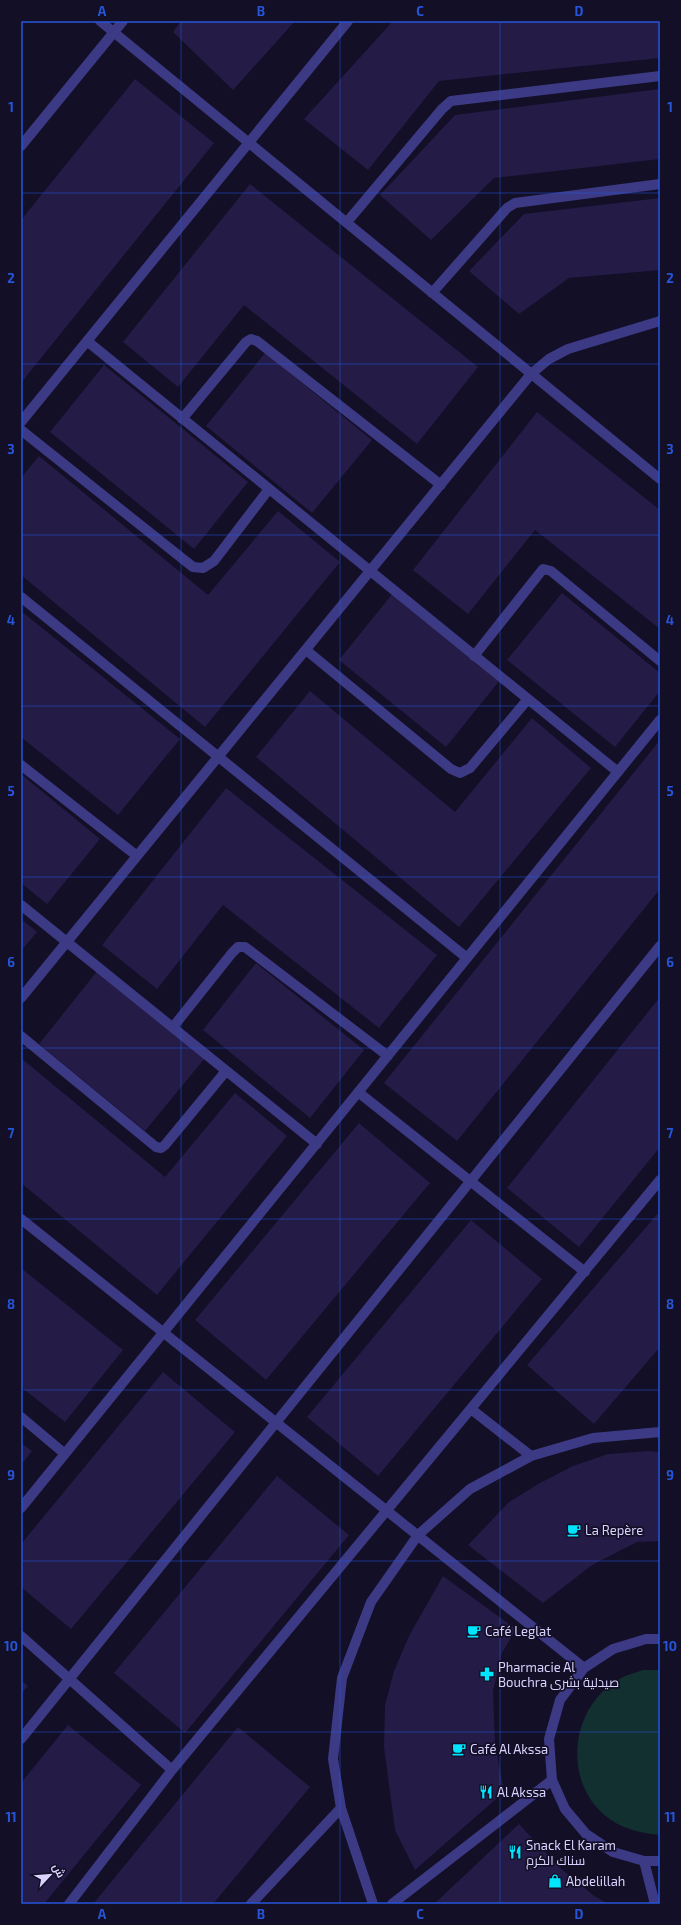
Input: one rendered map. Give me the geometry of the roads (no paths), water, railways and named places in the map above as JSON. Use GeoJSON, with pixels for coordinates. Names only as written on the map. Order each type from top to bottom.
{"type":"FeatureCollection","features":[{"type":"Feature","properties":{"kind":"street"},"geometry":{"type":"LineString","coordinates":[[100,21],[660,479]]}},
{"type":"Feature","properties":{"kind":"street"},"geometry":{"type":"LineString","coordinates":[[21,146],[123,21]]}},
{"type":"Feature","properties":{"kind":"street"},"geometry":{"type":"LineString","coordinates":[[21,422],[348,21]]}},
{"type":"Feature","properties":{"kind":"street"},"geometry":{"type":"LineString","coordinates":[[347,222],[442,109],[451,101],[660,76]]}},
{"type":"Feature","properties":{"kind":"street"},"geometry":{"type":"LineString","coordinates":[[432,293],[507,208],[515,203],[660,184]]}},
{"type":"Feature","properties":{"kind":"street"},"geometry":{"type":"LineString","coordinates":[[21,998],[532,374],[549,359],[568,349],[660,321]]}},
{"type":"Feature","properties":{"kind":"street"},"geometry":{"type":"LineString","coordinates":[[182,419],[246,342],[251,339],[257,341],[441,485]]}},
{"type":"Feature","properties":{"kind":"street"},"geometry":{"type":"LineString","coordinates":[[87,341],[618,772]]}},
{"type":"Feature","properties":{"kind":"street"},"geometry":{"type":"LineString","coordinates":[[21,430],[193,566],[203,568],[214,561],[269,489]]}},
{"type":"Feature","properties":{"kind":"street"},"geometry":{"type":"LineString","coordinates":[[474,656],[543,569],[551,571],[660,660]]}},
{"type":"Feature","properties":{"kind":"street"},"geometry":{"type":"LineString","coordinates":[[21,597],[467,958]]}},
{"type":"Feature","properties":{"kind":"street"},"geometry":{"type":"LineString","coordinates":[[306,650],[451,769],[460,773],[470,768],[528,699]]}},
{"type":"Feature","properties":{"kind":"street"},"geometry":{"type":"LineString","coordinates":[[21,1508],[660,720]]}},
{"type":"Feature","properties":{"kind":"street"},"geometry":{"type":"LineString","coordinates":[[21,765],[137,856]]}},
{"type":"Feature","properties":{"kind":"street"},"geometry":{"type":"LineString","coordinates":[[21,904],[317,1144]]}},
{"type":"Feature","properties":{"kind":"street"},"geometry":{"type":"LineString","coordinates":[[21,1739],[660,946]]}},
{"type":"Feature","properties":{"kind":"street"},"geometry":{"type":"LineString","coordinates":[[173,1027],[232,953],[238,947],[245,947],[388,1056]]}},
{"type":"Feature","properties":{"kind":"street"},"geometry":{"type":"LineString","coordinates":[[21,1036],[156,1147],[161,1148],[226,1070]]}},
{"type":"Feature","properties":{"kind":"street"},"geometry":{"type":"LineString","coordinates":[[358,1092],[585,1272]]}},
{"type":"Feature","properties":{"kind":"street"},"geometry":{"type":"LineString","coordinates":[[70,1904],[172,1770],[388,1511],[660,1180]]}},
{"type":"Feature","properties":{"kind":"street"},"geometry":{"type":"LineString","coordinates":[[21,1219],[584,1668]]}},
{"type":"Feature","properties":{"kind":"street"},"geometry":{"type":"LineString","coordinates":[[471,1409],[531,1456]]}},
{"type":"Feature","properties":{"kind":"street"},"geometry":{"type":"LineString","coordinates":[[21,1417],[65,1454]]}},
{"type":"Feature","properties":{"kind":"street"},"geometry":{"type":"LineString","coordinates":[[373,1904],[341,1808],[333,1759],[342,1678],[371,1602],[418,1535],[470,1489],[531,1456],[593,1438],[660,1432]]}},
{"type":"Feature","properties":{"kind":"street"},"geometry":{"type":"LineString","coordinates":[[21,1636],[172,1770]]}},
{"type":"Feature","properties":{"kind":"street"},"geometry":{"type":"LineString","coordinates":[[660,1639],[646,1639],[613,1648],[584,1668],[560,1700],[549,1739],[552,1780],[565,1809],[586,1834],[613,1852],[644,1861],[660,1861]]}},
{"type":"Feature","properties":{"kind":"street"},"geometry":{"type":"LineString","coordinates":[[392,1904],[552,1780]]}},
{"type":"Feature","properties":{"kind":"street"},"geometry":{"type":"LineString","coordinates":[[251,1904],[341,1808]]}},
{"type":"Feature","properties":{"kind":"street"},"geometry":{"type":"LineString","coordinates":[[644,1861],[655,1904]]}},
{"type":"Feature","properties":{"kind":"place","name":"La Repère"},"geometry":{"type":"Point","coordinates":[574,1530]}},
{"type":"Feature","properties":{"kind":"place","name":"Café Leglat"},"geometry":{"type":"Point","coordinates":[474,1631]}},
{"type":"Feature","properties":{"kind":"place","name":"Pharmacie Al Bouchra صيدلية بشرى"},"geometry":{"type":"Point","coordinates":[487,1674]}},
{"type":"Feature","properties":{"kind":"place","name":"Café Al Akssa"},"geometry":{"type":"Point","coordinates":[459,1749]}},
{"type":"Feature","properties":{"kind":"place","name":"Al Akssa"},"geometry":{"type":"Point","coordinates":[486,1792]}},
{"type":"Feature","properties":{"kind":"place","name":"Snack El Karam سناك الكرم"},"geometry":{"type":"Point","coordinates":[515,1852]}},
{"type":"Feature","properties":{"kind":"place","name":"Abdelillah"},"geometry":{"type":"Point","coordinates":[555,1881]}}]}
